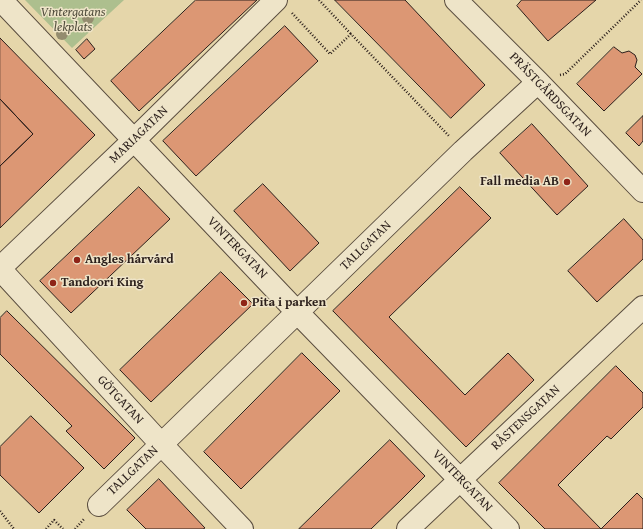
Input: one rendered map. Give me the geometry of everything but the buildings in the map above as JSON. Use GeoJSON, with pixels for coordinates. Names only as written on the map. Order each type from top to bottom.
{"type":"FeatureCollection","features":[{"type":"Feature","properties":{"kind":"street","name":"VINTERGATAN"},"geometry":{"type":"LineString","coordinates":[[1,0],[298,312],[508,529]]}},
{"type":"Feature","properties":{"kind":"street","name":"MARIAGATAN"},"geometry":{"type":"LineString","coordinates":[[0,268],[134,140],[276,0]]}},
{"type":"Feature","properties":{"kind":"street","name":"PRÄSTGÅRDSGATAN"},"geometry":{"type":"LineString","coordinates":[[456,0],[538,82],[643,191]]}},
{"type":"Feature","properties":{"kind":"street","name":"TALLGATAN"},"geometry":{"type":"LineString","coordinates":[[93,511],[463,151],[538,82]]}},
{"type":"Feature","properties":{"kind":"street","name":"GÖTGATAN"},"geometry":{"type":"LineString","coordinates":[[0,268],[161,444],[242,529]]}},
{"type":"Feature","properties":{"kind":"street","name":"RÅSTENSGATAN"},"geometry":{"type":"LineString","coordinates":[[408,529],[643,307]]}},
{"type":"Feature","properties":{"kind":"path"},"geometry":{"type":"LineString","coordinates":[[276,0],[290,11],[330,54],[351,34]]}},
{"type":"Feature","properties":{"kind":"path"},"geometry":{"type":"LineString","coordinates":[[319,0],[463,151]]}},
{"type":"Feature","properties":{"kind":"path"},"geometry":{"type":"LineString","coordinates":[[538,82],[565,74],[641,0]]}},
{"type":"Feature","properties":{"kind":"path"},"geometry":{"type":"LineString","coordinates":[[0,511],[14,529]]}},
{"type":"Feature","properties":{"kind":"path"},"geometry":{"type":"LineString","coordinates":[[75,529],[93,511]]}},
{"type":"Feature","properties":{"kind":"path"},"geometry":{"type":"LineString","coordinates":[[46,529],[54,520],[63,529]]}},
{"type":"Feature","properties":{"kind":"green space","name":"Vintergatans lekplats"},"geometry":{"type":"Polygon","coordinates":[[[25,0],[124,0],[72,48],[25,0]]]}},
{"type":"Feature","properties":{"kind":"place","name":"Fall media AB"},"geometry":{"type":"Point","coordinates":[567,182]}},
{"type":"Feature","properties":{"kind":"place","name":"Angles hårvård"},"geometry":{"type":"Point","coordinates":[77,260]}},
{"type":"Feature","properties":{"kind":"place","name":"Tandoori King"},"geometry":{"type":"Point","coordinates":[53,283]}},
{"type":"Feature","properties":{"kind":"place","name":"Pita i parken"},"geometry":{"type":"Point","coordinates":[244,303]}}]}
